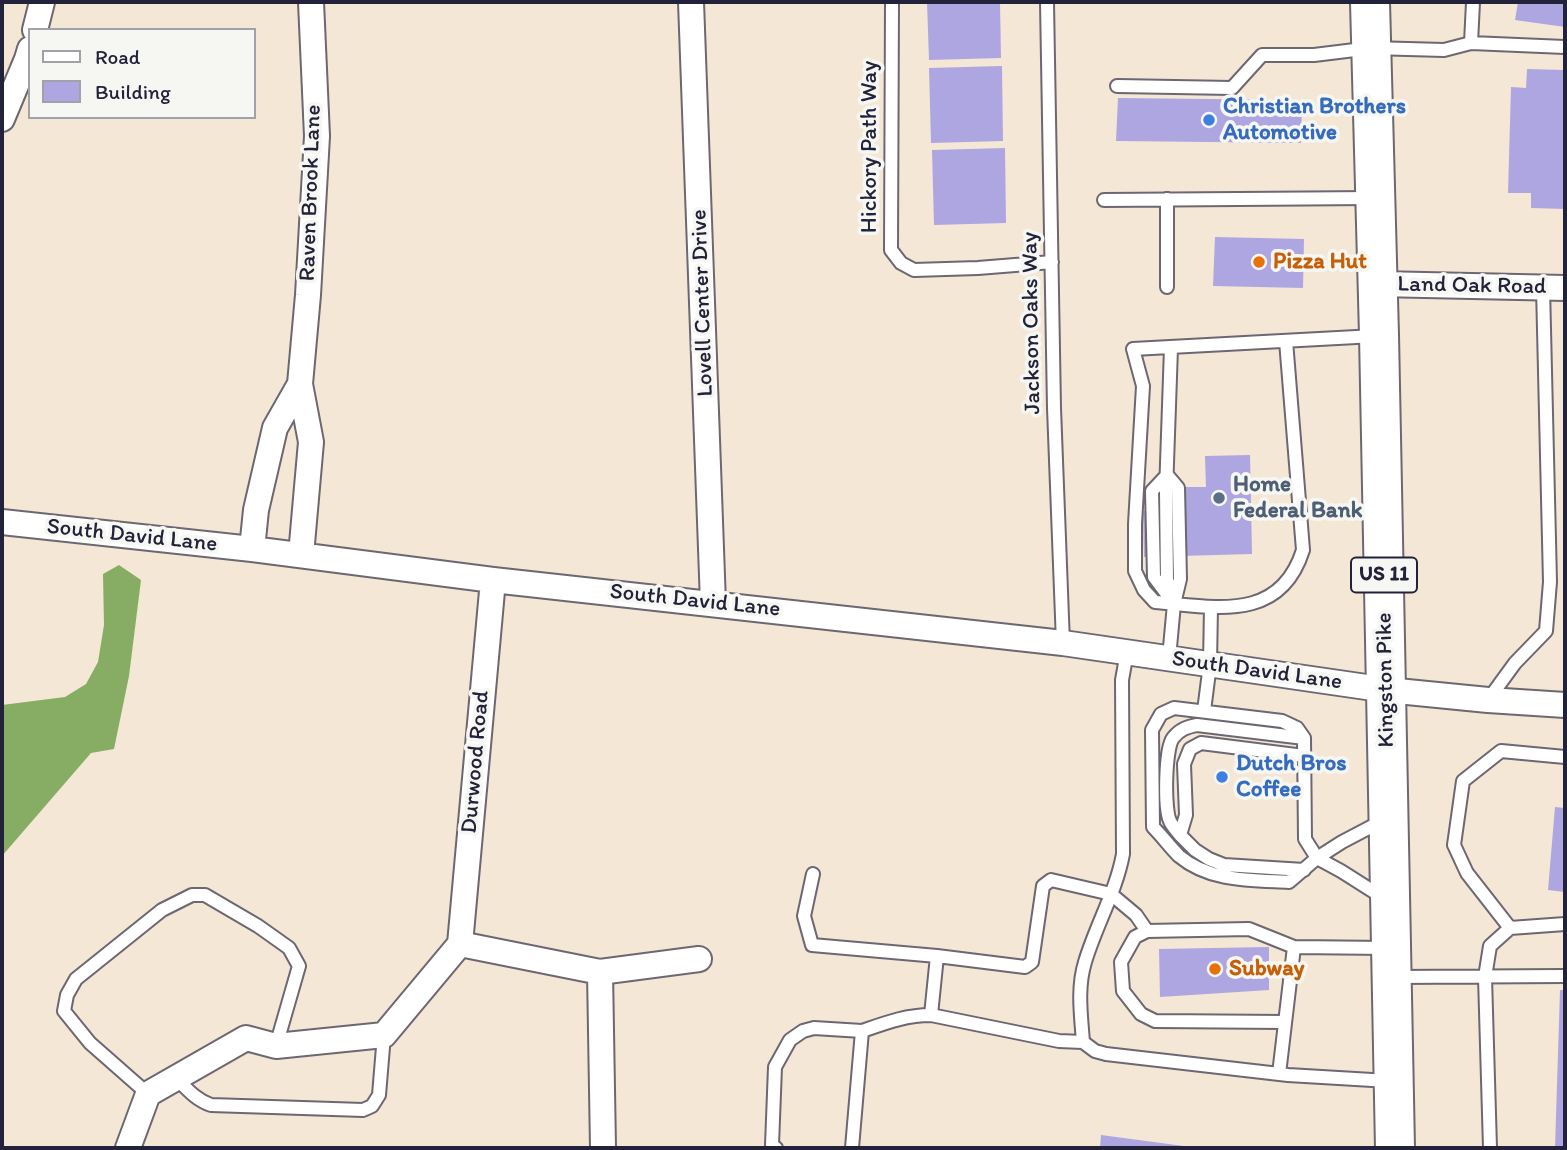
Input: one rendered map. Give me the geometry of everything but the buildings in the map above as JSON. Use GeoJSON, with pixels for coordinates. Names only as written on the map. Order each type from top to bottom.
{"type":"FeatureCollection","features":[{"type":"Feature","properties":{"kind":"main road","name":"Kingston Pike"},"geometry":{"type":"LineString","coordinates":[[1370,2],[1395,1148]]}},
{"type":"Feature","properties":{"kind":"street"},"geometry":{"type":"LineString","coordinates":[[36,28],[42,2]]}},
{"type":"Feature","properties":{"kind":"street","name":"Raven Brook Lane"},"geometry":{"type":"LineString","coordinates":[[301,555],[311,442],[300,384],[317,136],[311,2]]}},
{"type":"Feature","properties":{"kind":"street","name":"Lovell Center Drive"},"geometry":{"type":"LineString","coordinates":[[691,2],[713,603]]}},
{"type":"Feature","properties":{"kind":"street"},"geometry":{"type":"LineString","coordinates":[[2,119],[28,53]]}},
{"type":"Feature","properties":{"kind":"street","name":"Land Oak Road"},"geometry":{"type":"LineString","coordinates":[[1378,285],[1554,288]]}},
{"type":"Feature","properties":{"kind":"street","name":"Raven Brook Lane"},"geometry":{"type":"LineString","coordinates":[[252,549],[256,510],[275,428],[300,384]]}},
{"type":"Feature","properties":{"kind":"street","name":"South David Lane"},"geometry":{"type":"LineString","coordinates":[[2,522],[1063,643],[1387,690],[1565,705]]}},
{"type":"Feature","properties":{"kind":"street","name":"Durwood Road"},"geometry":{"type":"LineString","coordinates":[[460,944],[493,579]]}},
{"type":"Feature","properties":{"kind":"street"},"geometry":{"type":"LineString","coordinates":[[128,1148],[148,1094],[246,1038],[276,1046],[384,1035],[460,944],[600,972],[699,959]]}},
{"type":"Feature","properties":{"kind":"street"},"geometry":{"type":"LineString","coordinates":[[600,972],[603,1148]]}},
{"type":"Feature","properties":{"kind":"lane","name":"Hickory Path Way"},"geometry":{"type":"LineString","coordinates":[[892,2],[891,250],[901,263],[914,270],[1052,262]]}},
{"type":"Feature","properties":{"kind":"lane","name":"Jackson Oaks Way"},"geometry":{"type":"LineString","coordinates":[[1047,2],[1054,408],[1063,643]]}},
{"type":"Feature","properties":{"kind":"lane"},"geometry":{"type":"LineString","coordinates":[[1471,43],[1473,2]]}},
{"type":"Feature","properties":{"kind":"lane"},"geometry":{"type":"LineString","coordinates":[[1117,86],[1233,88],[1262,55],[1314,55],[1371,48],[1444,50],[1471,43],[1565,47]]}},
{"type":"Feature","properties":{"kind":"lane"},"geometry":{"type":"LineString","coordinates":[[1104,200],[1376,198]]}},
{"type":"Feature","properties":{"kind":"lane"},"geometry":{"type":"LineString","coordinates":[[1167,199],[1167,287]]}},
{"type":"Feature","properties":{"kind":"lane"},"geometry":{"type":"LineString","coordinates":[[1488,700],[1515,663],[1546,631],[1550,582],[1554,288]]}},
{"type":"Feature","properties":{"kind":"lane"},"geometry":{"type":"LineString","coordinates":[[1286,341],[1303,550],[1298,565],[1289,580],[1274,593],[1262,601],[1246,606],[1211,607],[1155,602],[1144,590],[1135,571],[1143,386],[1133,349],[1379,335]]}},
{"type":"Feature","properties":{"kind":"lane"},"geometry":{"type":"LineString","coordinates":[[1171,348],[1167,475],[1152,491],[1154,576],[1174,604]]}},
{"type":"Feature","properties":{"kind":"lane"},"geometry":{"type":"LineString","coordinates":[[1167,475],[1178,488],[1180,579],[1174,604],[1169,658]]}},
{"type":"Feature","properties":{"kind":"lane"},"geometry":{"type":"LineString","coordinates":[[1204,711],[1210,664],[1211,607]]}},
{"type":"Feature","properties":{"kind":"lane"},"geometry":{"type":"LineString","coordinates":[[1083,1042],[1080,993],[1085,963],[1119,873],[1123,854],[1122,680],[1127,652]]}},
{"type":"Feature","properties":{"kind":"lane"},"geometry":{"type":"LineString","coordinates":[[1389,818],[1342,842],[1317,858],[1289,882],[1224,878],[1203,872],[1179,856],[1153,827],[1152,730],[1161,714],[1174,708],[1282,721],[1297,728],[1304,738],[1304,839],[1317,858],[1390,902]]}},
{"type":"Feature","properties":{"kind":"lane"},"geometry":{"type":"LineString","coordinates":[[1304,738],[1197,724],[1182,728],[1171,740],[1166,761],[1167,808],[1170,821],[1195,850],[1224,865],[1304,870]]}},
{"type":"Feature","properties":{"kind":"lane"},"geometry":{"type":"LineString","coordinates":[[1181,835],[1186,815],[1184,764],[1190,749],[1201,743],[1304,756]]}},
{"type":"Feature","properties":{"kind":"lane"},"geometry":{"type":"LineString","coordinates":[[1510,928],[1467,873],[1454,845],[1463,782],[1501,751],[1565,757]]}},
{"type":"Feature","properties":{"kind":"lane"},"geometry":{"type":"LineString","coordinates":[[813,874],[804,916],[812,945],[1025,967],[1032,961],[1043,886],[1051,880],[1111,894],[1136,915],[1147,931]]}},
{"type":"Feature","properties":{"kind":"lane"},"geometry":{"type":"LineString","coordinates":[[148,1094],[89,1043],[64,1011],[67,995],[76,979],[162,910],[192,895],[205,895],[289,948],[299,966],[276,1046]]}},
{"type":"Feature","properties":{"kind":"lane"},"geometry":{"type":"LineString","coordinates":[[1490,1148],[1486,977],[1489,946],[1510,928],[1565,923]]}},
{"type":"Feature","properties":{"kind":"lane"},"geometry":{"type":"LineString","coordinates":[[1285,1022],[1156,1021],[1141,1014],[1123,992],[1121,962],[1135,937],[1147,931],[1249,929],[1294,947],[1486,977],[1565,976]]}},
{"type":"Feature","properties":{"kind":"lane"},"geometry":{"type":"LineString","coordinates":[[1279,1074],[1294,947]]}},
{"type":"Feature","properties":{"kind":"lane"},"geometry":{"type":"LineString","coordinates":[[931,1014],[937,956]]}},
{"type":"Feature","properties":{"kind":"lane"},"geometry":{"type":"LineString","coordinates":[[776,1148],[772,1145],[775,1067],[790,1040],[803,1031],[814,1028],[862,1031],[916,1015],[931,1014],[1059,1041],[1083,1042],[1095,1051],[1105,1054],[1279,1074],[1393,1082]]}},
{"type":"Feature","properties":{"kind":"lane"},"geometry":{"type":"LineString","coordinates":[[852,1148],[862,1031]]}},
{"type":"Feature","properties":{"kind":"lane"},"geometry":{"type":"LineString","coordinates":[[176,1078],[202,1102],[211,1105],[363,1110],[372,1105],[379,1095],[384,1035]]}},
{"type":"Feature","properties":{"kind":"green space"},"geometry":{"type":"Polygon","coordinates":[[[119,565],[141,580],[129,676],[114,749],[91,753],[2,856],[2,705],[65,697],[86,684],[98,662],[104,625],[103,574],[119,565]]]}},
{"type":"Feature","properties":{"kind":"place","name":"Christian Brothers Automotive"},"geometry":{"type":"Point","coordinates":[1209,120]}},
{"type":"Feature","properties":{"kind":"place","name":"Pizza Hut"},"geometry":{"type":"Point","coordinates":[1259,262]}},
{"type":"Feature","properties":{"kind":"place","name":"Home Federal Bank"},"geometry":{"type":"Point","coordinates":[1219,498]}},
{"type":"Feature","properties":{"kind":"place","name":"Dutch Bros Coffee"},"geometry":{"type":"Point","coordinates":[1222,777]}},
{"type":"Feature","properties":{"kind":"place","name":"Subway"},"geometry":{"type":"Point","coordinates":[1215,969]}}]}
